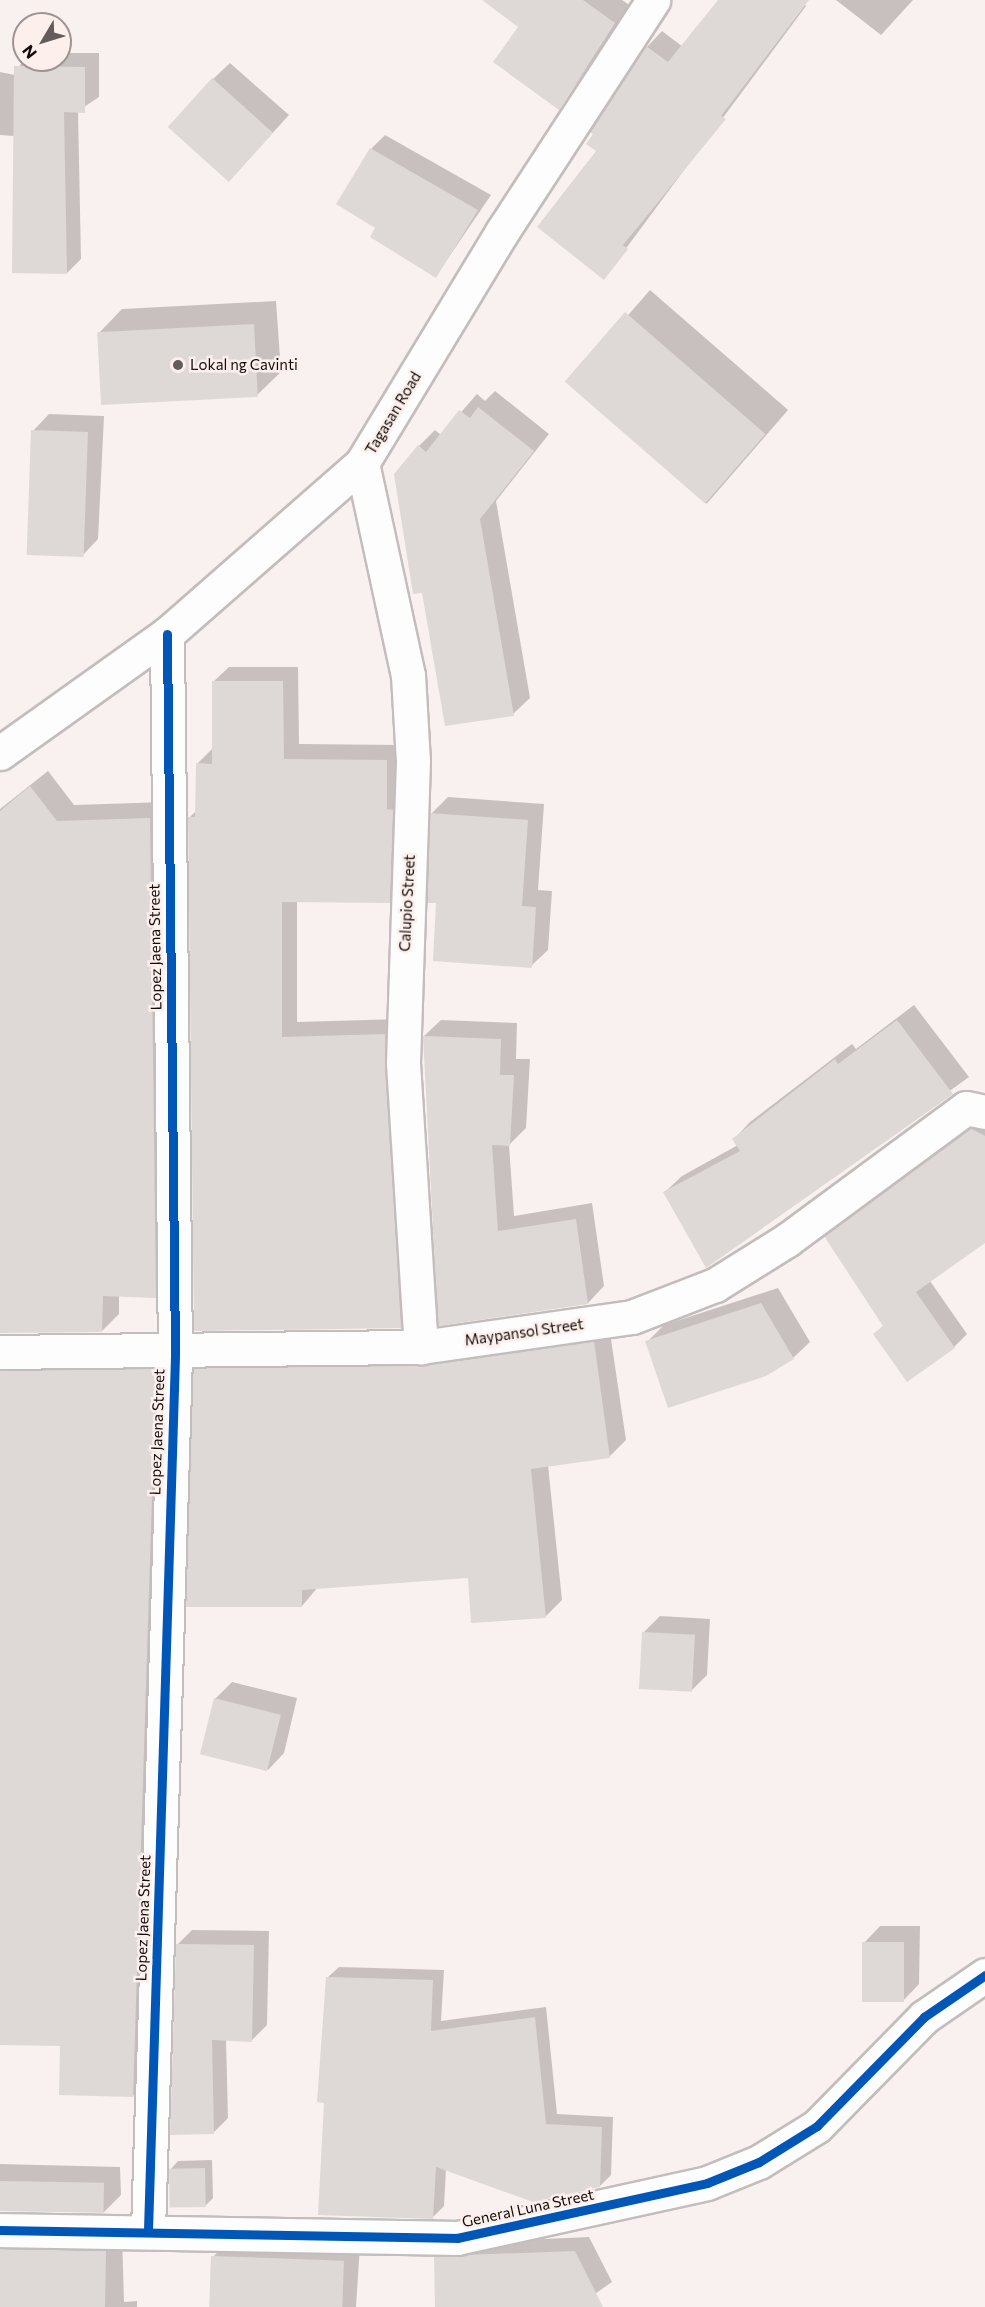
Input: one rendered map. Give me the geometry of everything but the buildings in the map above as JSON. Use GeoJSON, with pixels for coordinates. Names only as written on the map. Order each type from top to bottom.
{"type":"FeatureCollection","features":[{"type":"Feature","properties":{"kind":"street","name":"Tagasan Road"},"geometry":{"type":"LineString","coordinates":[[0,753],[167,634],[362,463],[502,232],[653,0]]}},
{"type":"Feature","properties":{"kind":"street","name":"Calupio Street"},"geometry":{"type":"LineString","coordinates":[[362,463],[408,675],[413,761],[403,1062],[421,1347]]}},
{"type":"Feature","properties":{"kind":"street","name":"Lopez Jaena Street"},"geometry":{"type":"LineString","coordinates":[[148,2230],[175,1354],[167,634]]}},
{"type":"Feature","properties":{"kind":"street","name":"Maypansol Street"},"geometry":{"type":"LineString","coordinates":[[0,1352],[175,1354],[421,1347],[632,1317],[715,1285],[787,1240],[966,1108],[985,1112]]}},
{"type":"Feature","properties":{"kind":"street","name":"General Luna Street"},"geometry":{"type":"LineString","coordinates":[[0,2230],[148,2230],[457,2238],[707,2183],[759,2162],[817,2126],[924,2017],[985,1975]]}},
{"type":"Feature","properties":{"kind":"cycle path"},"geometry":{"type":"LineString","coordinates":[[148,2230],[175,1354],[167,634]]}},
{"type":"Feature","properties":{"kind":"cycle path"},"geometry":{"type":"LineString","coordinates":[[0,2230],[457,2238],[707,2183],[759,2162],[817,2126],[924,2017],[985,1975]]}},
{"type":"Feature","properties":{"kind":"place","name":"Lokal ng Cavinti"},"geometry":{"type":"Point","coordinates":[178,365]}}]}
